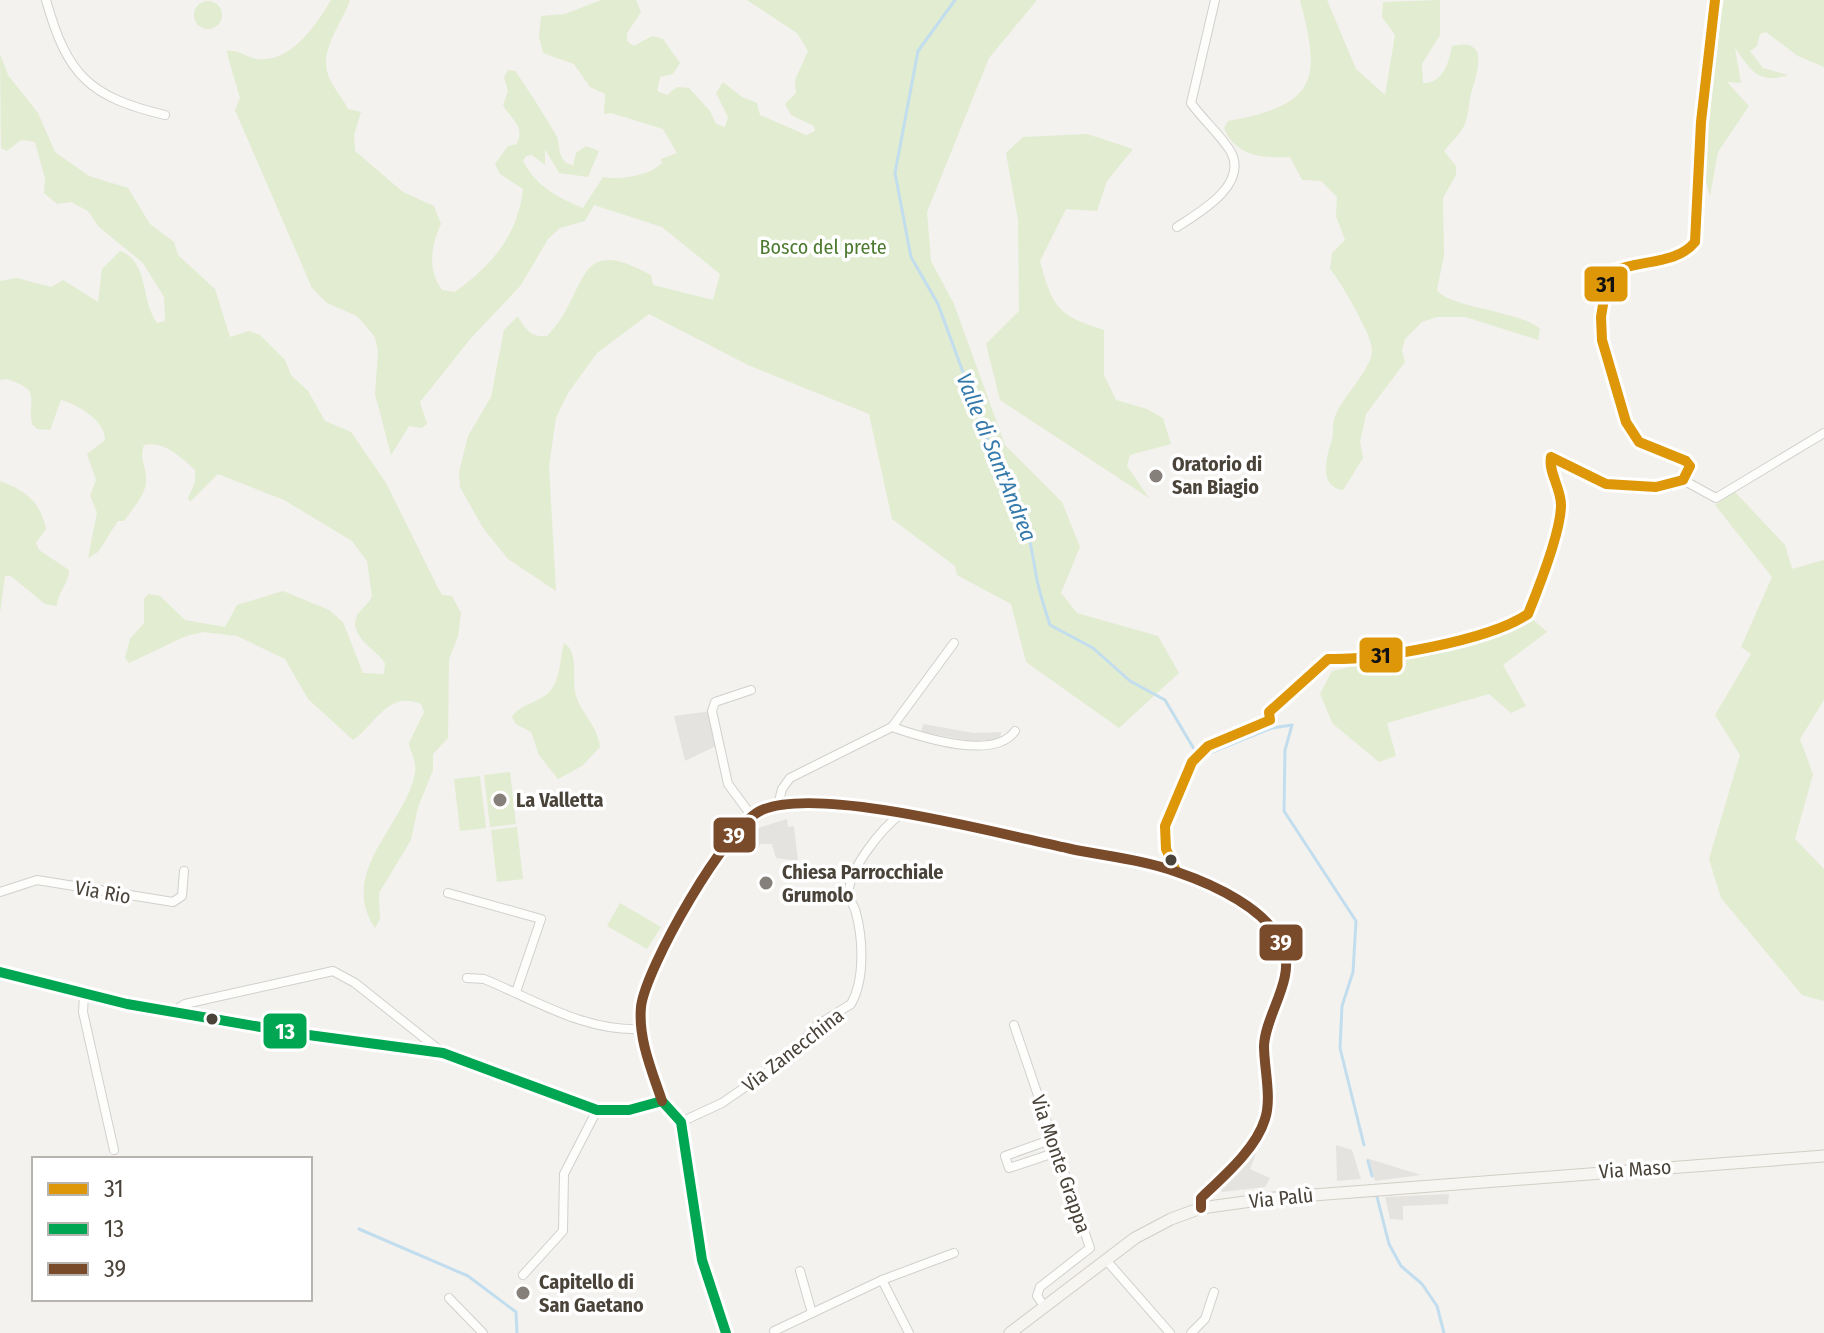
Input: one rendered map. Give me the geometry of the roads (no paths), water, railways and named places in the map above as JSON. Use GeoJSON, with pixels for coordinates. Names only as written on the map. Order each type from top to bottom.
{"type":"FeatureCollection","features":[{"type":"Feature","properties":{"kind":"main road","name":"Via Maso"},"geometry":{"type":"LineString","coordinates":[[1447,1184],[1824,1156]]}},
{"type":"Feature","properties":{"kind":"main road","name":"Via Palù"},"geometry":{"type":"LineString","coordinates":[[1010,1333],[1135,1238],[1201,1208],[1274,1198],[1447,1184]]}},
{"type":"Feature","properties":{"kind":"street"},"geometry":{"type":"LineString","coordinates":[[46,0],[64,53],[89,84],[106,97],[165,115]]}},
{"type":"Feature","properties":{"kind":"street"},"geometry":{"type":"LineString","coordinates":[[1177,227],[1225,191],[1233,178],[1235,162],[1229,149],[1191,103],[1215,0]]}},
{"type":"Feature","properties":{"kind":"street"},"geometry":{"type":"LineString","coordinates":[[1683,480],[1690,466],[1686,461],[1639,442],[1626,422],[1608,369],[1601,317],[1608,274],[1622,266],[1677,255],[1695,242],[1701,122],[1715,0]]}},
{"type":"Feature","properties":{"kind":"street"},"geometry":{"type":"LineString","coordinates":[[1176,871],[1166,849],[1165,826],[1197,754],[1270,720],[1269,712],[1315,667],[1328,659],[1357,660],[1484,635],[1528,614],[1561,513],[1560,488],[1550,460],[1557,456],[1583,475],[1606,484],[1656,487],[1683,480],[1716,498],[1824,433]]}},
{"type":"Feature","properties":{"kind":"street"},"geometry":{"type":"LineString","coordinates":[[778,805],[782,789],[790,778],[892,727],[954,643]]}},
{"type":"Feature","properties":{"kind":"street"},"geometry":{"type":"LineString","coordinates":[[751,690],[720,698],[712,711],[728,784],[751,815]]}},
{"type":"Feature","properties":{"kind":"street"},"geometry":{"type":"LineString","coordinates":[[892,727],[920,737],[969,745],[999,744],[1008,741],[1015,731]]}},
{"type":"Feature","properties":{"kind":"street"},"geometry":{"type":"LineString","coordinates":[[726,1333],[702,1260],[681,1122],[662,1101],[645,1050],[642,1029],[644,986],[663,947],[736,830],[751,815],[778,805],[821,805],[901,814],[1176,871],[1257,915],[1270,926],[1283,947],[1286,964],[1264,1043],[1266,1118],[1249,1147],[1201,1198],[1201,1208]]}},
{"type":"Feature","properties":{"kind":"street","name":"Via Zanecchina"},"geometry":{"type":"LineString","coordinates":[[681,1122],[722,1103],[789,1057],[816,1026],[851,1004],[860,970],[859,925],[849,895],[852,882],[856,869],[886,825],[901,814]]}},
{"type":"Feature","properties":{"kind":"street","name":"Via Rio"},"geometry":{"type":"LineString","coordinates":[[0,892],[25,881],[37,880],[173,902],[182,896],[184,871]]}},
{"type":"Feature","properties":{"kind":"street"},"geometry":{"type":"LineString","coordinates":[[448,893],[478,898],[541,919],[516,992]]}},
{"type":"Feature","properties":{"kind":"street"},"geometry":{"type":"LineString","coordinates":[[172,1012],[185,1004],[292,982],[326,971],[343,974],[443,1053]]}},
{"type":"Feature","properties":{"kind":"street"},"geometry":{"type":"LineString","coordinates":[[0,972],[84,996],[301,1034],[443,1053],[597,1110],[629,1110],[662,1101]]}},
{"type":"Feature","properties":{"kind":"street"},"geometry":{"type":"LineString","coordinates":[[467,978],[484,979],[581,1021],[610,1028],[642,1029]]}},
{"type":"Feature","properties":{"kind":"street"},"geometry":{"type":"LineString","coordinates":[[84,996],[83,1012],[114,1150]]}},
{"type":"Feature","properties":{"kind":"street","name":"Via Monte Grappa"},"geometry":{"type":"LineString","coordinates":[[1014,1025],[1090,1248],[1045,1282],[1037,1296],[1049,1304]]}},
{"type":"Feature","properties":{"kind":"street"},"geometry":{"type":"LineString","coordinates":[[523,1275],[561,1235],[565,1219],[561,1193],[564,1174],[597,1110]]}},
{"type":"Feature","properties":{"kind":"street"},"geometry":{"type":"LineString","coordinates":[[1053,1139],[1005,1156],[1006,1160],[1009,1168],[1057,1152]]}},
{"type":"Feature","properties":{"kind":"street"},"geometry":{"type":"LineString","coordinates":[[774,1331],[882,1280],[954,1253]]}},
{"type":"Feature","properties":{"kind":"street"},"geometry":{"type":"LineString","coordinates":[[1107,1261],[1170,1333]]}},
{"type":"Feature","properties":{"kind":"street"},"geometry":{"type":"LineString","coordinates":[[800,1271],[812,1313]]}},
{"type":"Feature","properties":{"kind":"street"},"geometry":{"type":"LineString","coordinates":[[882,1280],[909,1333]]}},
{"type":"Feature","properties":{"kind":"street"},"geometry":{"type":"LineString","coordinates":[[1191,1333],[1205,1319],[1214,1292]]}},
{"type":"Feature","properties":{"kind":"street"},"geometry":{"type":"LineString","coordinates":[[449,1298],[483,1333]]}},
{"type":"Feature","properties":{"kind":"waterway","name":"Valle di Sant'Andrea"},"geometry":{"type":"LineString","coordinates":[[955,0],[918,51],[895,173],[911,257],[938,304],[1011,503],[1026,529],[1050,625],[1093,648],[1130,681],[1165,700],[1197,754],[1207,754],[1272,728],[1292,725],[1285,750],[1284,811],[1356,921],[1353,972],[1342,1006],[1340,1048],[1364,1145]]}},
{"type":"Feature","properties":{"kind":"waterway","name":"Valle di Sant'Andrea"},"geometry":{"type":"LineString","coordinates":[[1368,1161],[1372,1176]]}},
{"type":"Feature","properties":{"kind":"waterway","name":"Valle di Sant'Andrea"},"geometry":{"type":"LineString","coordinates":[[1377,1197],[1389,1244],[1401,1266],[1422,1284],[1437,1306],[1444,1333]]}},
{"type":"Feature","properties":{"kind":"waterway"},"geometry":{"type":"LineString","coordinates":[[359,1229],[468,1276],[516,1312],[517,1333]]}},
{"type":"Feature","properties":{"kind":"place","name":"Oratorio di San Biagio"},"geometry":{"type":"Point","coordinates":[1156,476]}},
{"type":"Feature","properties":{"kind":"place","name":"La Valletta"},"geometry":{"type":"Point","coordinates":[500,800]}},
{"type":"Feature","properties":{"kind":"place","name":"Chiesa Parrocchiale Grumolo"},"geometry":{"type":"Point","coordinates":[766,883]}},
{"type":"Feature","properties":{"kind":"place","name":"Capitello di San Gaetano"},"geometry":{"type":"Point","coordinates":[523,1293]}},
{"type":"Feature","properties":{"kind":"park label","name":"Bosco del prete"},"geometry":{"type":"Point","coordinates":[823,247]}}]}
